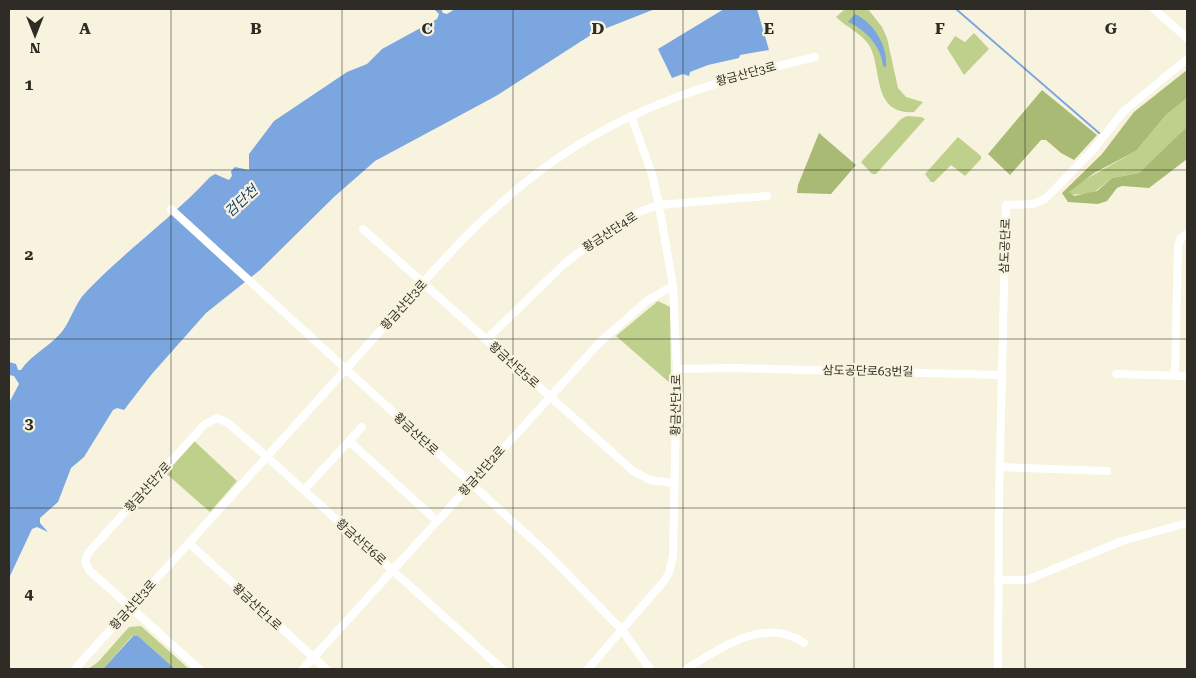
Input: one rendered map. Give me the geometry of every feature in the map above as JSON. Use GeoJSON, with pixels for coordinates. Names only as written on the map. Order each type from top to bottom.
{"type":"FeatureCollection","features":[{"type":"Feature","properties":{"kind":"street"},"geometry":{"type":"LineString","coordinates":[[1154,9],[1187,38]]}},
{"type":"Feature","properties":{"kind":"street","name":"황금산단3로"},"geometry":{"type":"LineString","coordinates":[[75,669],[484,218],[525,182],[552,162],[631,116],[664,100],[716,82],[815,57]]}},
{"type":"Feature","properties":{"kind":"street","name":"삼도공단로"},"geometry":{"type":"LineString","coordinates":[[998,669],[999,466],[1006,205],[1033,204],[1045,199],[1092,151],[1124,111],[1187,59]]}},
{"type":"Feature","properties":{"kind":"street","name":"황금산단1로"},"geometry":{"type":"LineString","coordinates":[[588,669],[669,573],[673,544],[677,369],[673,286],[652,174],[631,116]]}},
{"type":"Feature","properties":{"kind":"street","name":"황금산단4로"},"geometry":{"type":"LineString","coordinates":[[486,340],[542,284],[577,254],[641,211],[659,205],[767,196]]}},
{"type":"Feature","properties":{"kind":"street","name":"황금산단로"},"geometry":{"type":"LineString","coordinates":[[171,209],[547,553],[622,630],[650,669]]}},
{"type":"Feature","properties":{"kind":"street","name":"황금산단5로"},"geometry":{"type":"LineString","coordinates":[[363,229],[633,470],[650,480],[674,483]]}},
{"type":"Feature","properties":{"kind":"street"},"geometry":{"type":"LineString","coordinates":[[1175,376],[1178,246],[1181,238],[1187,234]]}},
{"type":"Feature","properties":{"kind":"street","name":"황금산단2로"},"geometry":{"type":"LineString","coordinates":[[303,669],[549,397],[615,328],[648,300],[673,286]]}},
{"type":"Feature","properties":{"kind":"street","name":"삼도공단로63번길"},"geometry":{"type":"LineString","coordinates":[[677,369],[734,368],[1002,375]]}},
{"type":"Feature","properties":{"kind":"street"},"geometry":{"type":"LineString","coordinates":[[1116,374],[1187,376]]}},
{"type":"Feature","properties":{"kind":"street","name":"황금산단6로"},"geometry":{"type":"LineString","coordinates":[[217,418],[228,423],[267,456],[502,669]]}},
{"type":"Feature","properties":{"kind":"street","name":"황금산단7로"},"geometry":{"type":"LineString","coordinates":[[130,608],[89,570],[85,561],[88,553],[204,425],[217,418]]}},
{"type":"Feature","properties":{"kind":"street"},"geometry":{"type":"LineString","coordinates":[[304,490],[362,427]]}},
{"type":"Feature","properties":{"kind":"street"},"geometry":{"type":"LineString","coordinates":[[349,441],[437,521]]}},
{"type":"Feature","properties":{"kind":"street"},"geometry":{"type":"LineString","coordinates":[[999,466],[1108,471]]}},
{"type":"Feature","properties":{"kind":"street"},"geometry":{"type":"LineString","coordinates":[[998,580],[1027,580],[1122,541],[1187,522]]}},
{"type":"Feature","properties":{"kind":"street","name":"황금산단1로"},"geometry":{"type":"LineString","coordinates":[[190,544],[326,669]]}},
{"type":"Feature","properties":{"kind":"street"},"geometry":{"type":"LineString","coordinates":[[130,608],[199,669]]}},
{"type":"Feature","properties":{"kind":"street"},"geometry":{"type":"LineString","coordinates":[[686,669],[746,636],[786,633],[804,643]]}},
{"type":"Feature","properties":{"kind":"green space"},"geometry":{"type":"Polygon","coordinates":[[[845,9],[868,9],[882,27],[887,38],[898,88],[906,97],[923,102],[914,112],[900,111],[891,106],[885,98],[869,45],[862,37],[836,17],[845,9]]]}},
{"type":"Feature","properties":{"kind":"green space"},"geometry":{"type":"Polygon","coordinates":[[[974,33],[989,49],[964,75],[947,48],[955,36],[965,42],[974,33]]]}},
{"type":"Feature","properties":{"kind":"green space"},"geometry":{"type":"Polygon","coordinates":[[[1187,70],[1187,98],[1166,115],[1136,151],[1094,173],[1069,192],[1074,196],[1097,191],[1112,178],[1139,173],[1186,128],[1187,159],[1149,188],[1122,186],[1117,188],[1107,201],[1098,204],[1068,202],[1062,193],[1102,154],[1134,112],[1187,70]]]}},
{"type":"Feature","properties":{"kind":"green space"},"geometry":{"type":"Polygon","coordinates":[[[1042,90],[1097,135],[1074,160],[1061,153],[1046,140],[1041,140],[1010,175],[988,154],[1042,90]]]}},
{"type":"Feature","properties":{"kind":"green space"},"geometry":{"type":"Polygon","coordinates":[[[1187,98],[1187,129],[1139,173],[1112,178],[1093,193],[1071,195],[1069,191],[1077,184],[1136,151],[1166,115],[1187,98]]]}},
{"type":"Feature","properties":{"kind":"green space"},"geometry":{"type":"Polygon","coordinates":[[[907,116],[925,119],[876,174],[872,174],[861,162],[901,119],[907,116]]]}},
{"type":"Feature","properties":{"kind":"green space"},"geometry":{"type":"Polygon","coordinates":[[[819,133],[856,165],[831,194],[797,193],[798,185],[819,133]]]}},
{"type":"Feature","properties":{"kind":"green space"},"geometry":{"type":"Polygon","coordinates":[[[958,137],[981,156],[981,159],[965,176],[951,165],[934,182],[931,182],[925,174],[958,137]]]}},
{"type":"Feature","properties":{"kind":"green space"},"geometry":{"type":"Polygon","coordinates":[[[658,301],[670,307],[671,384],[616,336],[658,301]]]}},
{"type":"Feature","properties":{"kind":"green space"},"geometry":{"type":"Polygon","coordinates":[[[190,437],[237,481],[210,512],[161,469],[190,437]]]}},
{"type":"Feature","properties":{"kind":"green space"},"geometry":{"type":"Polygon","coordinates":[[[141,626],[189,669],[175,669],[138,636],[132,636],[103,669],[88,669],[98,662],[129,627],[141,626]]]}},
{"type":"Feature","properties":{"kind":"water","name":"검단천"},"geometry":{"type":"Polygon","coordinates":[[[434,9],[441,9],[443,13],[447,14],[455,9],[655,9],[594,33],[496,96],[375,161],[334,197],[260,270],[206,313],[151,375],[124,410],[117,408],[113,410],[84,457],[71,468],[58,502],[40,518],[40,523],[48,532],[37,527],[32,529],[9,578],[9,403],[19,384],[14,376],[9,375],[9,362],[16,364],[18,370],[21,370],[29,360],[55,339],[64,329],[78,302],[86,292],[116,262],[210,177],[215,174],[229,180],[232,176],[231,171],[235,167],[249,170],[249,154],[274,121],[347,72],[367,64],[382,49],[437,19],[439,14],[434,9]]]}},
{"type":"Feature","properties":{"kind":"water"},"geometry":{"type":"Polygon","coordinates":[[[724,9],[757,9],[769,50],[740,55],[739,58],[708,65],[690,72],[689,76],[683,74],[672,78],[658,49],[724,9]]]}},
{"type":"Feature","properties":{"kind":"water"},"geometry":{"type":"Polygon","coordinates":[[[855,14],[874,29],[885,51],[886,67],[883,66],[876,45],[861,29],[848,22],[855,14]]]}},
{"type":"Feature","properties":{"kind":"water"},"geometry":{"type":"Polygon","coordinates":[[[133,636],[138,636],[175,669],[103,669],[133,636]]]}},
{"type":"Feature","properties":{"kind":"waterway"},"geometry":{"type":"LineString","coordinates":[[956,9],[1099,133]]}}]}
